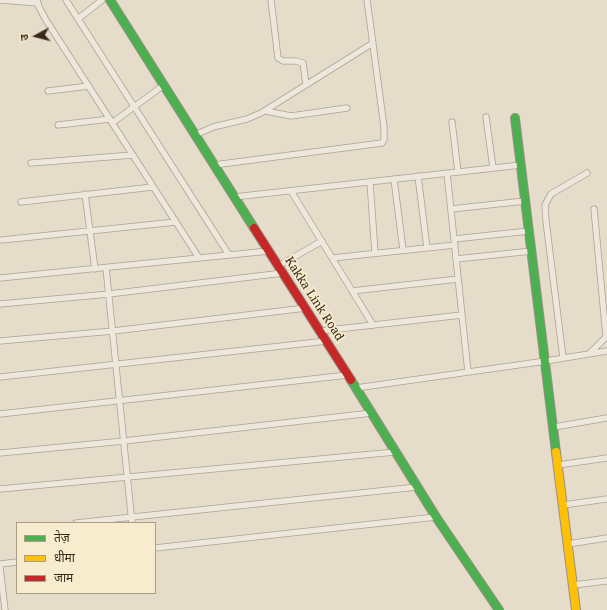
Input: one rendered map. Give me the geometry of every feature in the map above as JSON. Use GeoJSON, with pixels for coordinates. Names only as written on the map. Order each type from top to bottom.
{"type":"FeatureCollection","features":[{"type":"Feature","properties":{"kind":"street"},"geometry":{"type":"LineString","coordinates":[[0,0],[38,1],[46,20],[199,258]]}},
{"type":"Feature","properties":{"kind":"street"},"geometry":{"type":"LineString","coordinates":[[66,0],[229,255]]}},
{"type":"Feature","properties":{"kind":"street"},"geometry":{"type":"LineString","coordinates":[[78,19],[102,0]]}},
{"type":"Feature","properties":{"kind":"street","name":"Kakka Link Road"},"geometry":{"type":"LineString","coordinates":[[110,0],[327,341],[436,517],[499,610]]}},
{"type":"Feature","properties":{"kind":"street"},"geometry":{"type":"LineString","coordinates":[[271,0],[278,58],[282,61],[296,61],[303,63],[306,85]]}},
{"type":"Feature","properties":{"kind":"street"},"geometry":{"type":"LineString","coordinates":[[214,165],[382,143],[384,140],[384,127],[367,0]]}},
{"type":"Feature","properties":{"kind":"street"},"geometry":{"type":"LineString","coordinates":[[195,135],[221,124],[254,117],[266,111],[373,43]]}},
{"type":"Feature","properties":{"kind":"street"},"geometry":{"type":"LineString","coordinates":[[48,91],[89,86]]}},
{"type":"Feature","properties":{"kind":"street"},"geometry":{"type":"LineString","coordinates":[[58,125],[111,121],[164,86]]}},
{"type":"Feature","properties":{"kind":"street"},"geometry":{"type":"LineString","coordinates":[[266,111],[291,116],[347,108]]}},
{"type":"Feature","properties":{"kind":"street"},"geometry":{"type":"LineString","coordinates":[[486,117],[493,168]]}},
{"type":"Feature","properties":{"kind":"street"},"geometry":{"type":"LineString","coordinates":[[515,118],[576,610]]}},
{"type":"Feature","properties":{"kind":"street"},"geometry":{"type":"LineString","coordinates":[[452,122],[458,172]]}},
{"type":"Feature","properties":{"kind":"street"},"geometry":{"type":"LineString","coordinates":[[31,163],[133,155]]}},
{"type":"Feature","properties":{"kind":"street"},"geometry":{"type":"LineString","coordinates":[[234,197],[521,165]]}},
{"type":"Feature","properties":{"kind":"street"},"geometry":{"type":"LineString","coordinates":[[447,173],[468,372]]}},
{"type":"Feature","properties":{"kind":"street"},"geometry":{"type":"LineString","coordinates":[[563,358],[545,205],[551,194],[587,173]]}},
{"type":"Feature","properties":{"kind":"street"},"geometry":{"type":"LineString","coordinates":[[418,176],[427,248]]}},
{"type":"Feature","properties":{"kind":"street"},"geometry":{"type":"LineString","coordinates":[[394,179],[403,250]]}},
{"type":"Feature","properties":{"kind":"street"},"geometry":{"type":"LineString","coordinates":[[370,182],[375,253]]}},
{"type":"Feature","properties":{"kind":"street"},"geometry":{"type":"LineString","coordinates":[[21,202],[153,187]]}},
{"type":"Feature","properties":{"kind":"street"},"geometry":{"type":"LineString","coordinates":[[291,191],[373,325]]}},
{"type":"Feature","properties":{"kind":"street"},"geometry":{"type":"LineString","coordinates":[[85,194],[95,268]]}},
{"type":"Feature","properties":{"kind":"street"},"geometry":{"type":"LineString","coordinates":[[451,209],[525,201]]}},
{"type":"Feature","properties":{"kind":"street"},"geometry":{"type":"LineString","coordinates":[[590,353],[607,336],[594,209]]}},
{"type":"Feature","properties":{"kind":"street"},"geometry":{"type":"LineString","coordinates":[[2,240],[176,222]]}},
{"type":"Feature","properties":{"kind":"street"},"geometry":{"type":"LineString","coordinates":[[332,258],[427,248],[454,242],[529,231]]}},
{"type":"Feature","properties":{"kind":"street"},"geometry":{"type":"LineString","coordinates":[[278,266],[322,241]]}},
{"type":"Feature","properties":{"kind":"street"},"geometry":{"type":"LineString","coordinates":[[0,278],[269,251]]}},
{"type":"Feature","properties":{"kind":"street"},"geometry":{"type":"LineString","coordinates":[[456,259],[532,251]]}},
{"type":"Feature","properties":{"kind":"street"},"geometry":{"type":"LineString","coordinates":[[106,268],[132,520]]}},
{"type":"Feature","properties":{"kind":"street"},"geometry":{"type":"LineString","coordinates":[[0,304],[109,294],[283,273]]}},
{"type":"Feature","properties":{"kind":"street"},"geometry":{"type":"LineString","coordinates":[[352,291],[458,279]]}},
{"type":"Feature","properties":{"kind":"street"},"geometry":{"type":"LineString","coordinates":[[0,341],[112,331],[306,308]]}},
{"type":"Feature","properties":{"kind":"street"},"geometry":{"type":"LineString","coordinates":[[320,331],[462,315]]}},
{"type":"Feature","properties":{"kind":"street"},"geometry":{"type":"LineString","coordinates":[[0,377],[327,341]]}},
{"type":"Feature","properties":{"kind":"street"},"geometry":{"type":"LineString","coordinates":[[356,388],[607,351]]}},
{"type":"Feature","properties":{"kind":"street"},"geometry":{"type":"LineString","coordinates":[[0,414],[348,375]]}},
{"type":"Feature","properties":{"kind":"street"},"geometry":{"type":"LineString","coordinates":[[0,453],[124,441],[372,413]]}},
{"type":"Feature","properties":{"kind":"street"},"geometry":{"type":"LineString","coordinates":[[554,427],[607,418]]}},
{"type":"Feature","properties":{"kind":"street"},"geometry":{"type":"LineString","coordinates":[[0,489],[395,452]]}},
{"type":"Feature","properties":{"kind":"street"},"geometry":{"type":"LineString","coordinates":[[558,465],[607,458]]}},
{"type":"Feature","properties":{"kind":"street"},"geometry":{"type":"LineString","coordinates":[[95,522],[132,520],[417,487]]}},
{"type":"Feature","properties":{"kind":"street"},"geometry":{"type":"LineString","coordinates":[[563,505],[607,499]]}},
{"type":"Feature","properties":{"kind":"street"},"geometry":{"type":"LineString","coordinates":[[156,548],[436,517]]}},
{"type":"Feature","properties":{"kind":"street"},"geometry":{"type":"LineString","coordinates":[[568,544],[607,538]]}},
{"type":"Feature","properties":{"kind":"street"},"geometry":{"type":"LineString","coordinates":[[0,564],[16,562]]}},
{"type":"Feature","properties":{"kind":"street"},"geometry":{"type":"LineString","coordinates":[[0,567],[5,610]]}},
{"type":"Feature","properties":{"kind":"street"},"geometry":{"type":"LineString","coordinates":[[573,585],[607,581]]}},
{"type":"Feature","properties":{"kind":"traffic: fast"},"geometry":{"type":"LineString","coordinates":[[110,0],[254,228]]}},
{"type":"Feature","properties":{"kind":"traffic: fast"},"geometry":{"type":"LineString","coordinates":[[515,118],[556,452]]}},
{"type":"Feature","properties":{"kind":"traffic: fast"},"geometry":{"type":"LineString","coordinates":[[351,380],[436,517],[499,610]]}},
{"type":"Feature","properties":{"kind":"traffic: slow"},"geometry":{"type":"LineString","coordinates":[[556,452],[576,610]]}},
{"type":"Feature","properties":{"kind":"traffic: jam"},"geometry":{"type":"LineString","coordinates":[[254,228],[351,380]]}}]}
